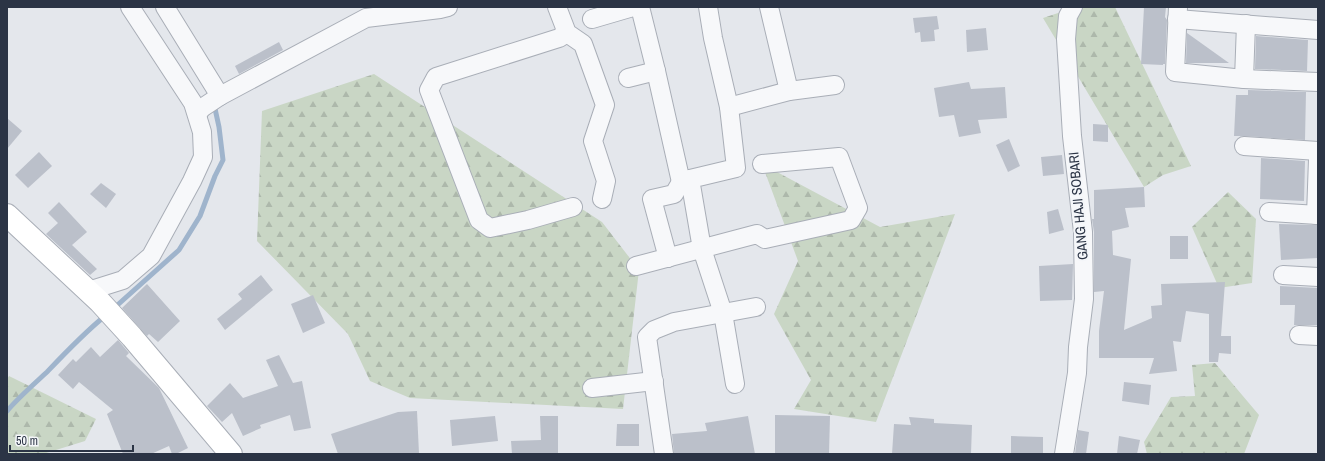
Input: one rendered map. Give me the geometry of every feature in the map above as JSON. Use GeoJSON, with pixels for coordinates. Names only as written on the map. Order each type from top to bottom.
{"type":"FeatureCollection","features":[{"type":"Feature","properties":{"kind":"main road"},"geometry":{"type":"LineString","coordinates":[[7,215],[94,297],[132,337],[231,454]]}},
{"type":"Feature","properties":{"kind":"street"},"geometry":{"type":"LineString","coordinates":[[94,297],[123,280],[151,256],[192,181],[203,157],[199,111],[130,7]]}},
{"type":"Feature","properties":{"kind":"street"},"geometry":{"type":"LineString","coordinates":[[165,7],[220,96]]}},
{"type":"Feature","properties":{"kind":"street"},"geometry":{"type":"LineString","coordinates":[[199,111],[220,96],[366,18],[440,10],[448,7]]}},
{"type":"Feature","properties":{"kind":"street"},"geometry":{"type":"LineString","coordinates":[[557,7],[567,33],[583,44],[605,105],[593,141],[606,181],[602,199]]}},
{"type":"Feature","properties":{"kind":"street"},"geometry":{"type":"LineString","coordinates":[[592,19],[633,7]]}},
{"type":"Feature","properties":{"kind":"street"},"geometry":{"type":"LineString","coordinates":[[640,7],[702,249],[723,313],[735,384]]}},
{"type":"Feature","properties":{"kind":"street"},"geometry":{"type":"LineString","coordinates":[[708,7],[713,38],[729,107],[736,168]]}},
{"type":"Feature","properties":{"kind":"street"},"geometry":{"type":"LineString","coordinates":[[769,7],[789,91]]}},
{"type":"Feature","properties":{"kind":"street","name":"GANG HAJI SOBARI"},"geometry":{"type":"LineString","coordinates":[[1064,454],[1077,373],[1078,347],[1084,299],[1083,232],[1072,136],[1066,39],[1068,16],[1073,7]]}},
{"type":"Feature","properties":{"kind":"street"},"geometry":{"type":"LineString","coordinates":[[1318,30],[1246,24],[1178,13],[1175,72],[1244,79],[1318,82]]}},
{"type":"Feature","properties":{"kind":"street"},"geometry":{"type":"LineString","coordinates":[[1244,79],[1246,24]]}},
{"type":"Feature","properties":{"kind":"street"},"geometry":{"type":"LineString","coordinates":[[567,33],[559,38],[436,77],[429,90],[480,220],[490,228],[528,220],[574,207]]}},
{"type":"Feature","properties":{"kind":"street"},"geometry":{"type":"LineString","coordinates":[[628,78],[656,71]]}},
{"type":"Feature","properties":{"kind":"street"},"geometry":{"type":"LineString","coordinates":[[729,107],[789,91],[835,85]]}},
{"type":"Feature","properties":{"kind":"street"},"geometry":{"type":"LineString","coordinates":[[1244,146],[1318,150]]}},
{"type":"Feature","properties":{"kind":"street"},"geometry":{"type":"LineString","coordinates":[[636,266],[668,258],[757,234],[765,239],[851,220],[858,208],[839,157],[758,164],[736,168],[685,180],[674,194],[652,199],[668,258]]}},
{"type":"Feature","properties":{"kind":"street"},"geometry":{"type":"LineString","coordinates":[[1269,212],[1317,215],[1318,160]]}},
{"type":"Feature","properties":{"kind":"street"},"geometry":{"type":"LineString","coordinates":[[1283,275],[1318,277]]}},
{"type":"Feature","properties":{"kind":"street"},"geometry":{"type":"LineString","coordinates":[[664,454],[647,337],[654,330],[674,322],[756,307]]}},
{"type":"Feature","properties":{"kind":"street"},"geometry":{"type":"LineString","coordinates":[[1299,335],[1318,336]]}},
{"type":"Feature","properties":{"kind":"street"},"geometry":{"type":"LineString","coordinates":[[592,388],[654,381]]}},
{"type":"Feature","properties":{"kind":"green space"},"geometry":{"type":"Polygon","coordinates":[[[1076,7],[1115,7],[1191,166],[1163,175],[1144,187],[1043,18],[1076,7]]]}},
{"type":"Feature","properties":{"kind":"green space"},"geometry":{"type":"Polygon","coordinates":[[[374,74],[602,222],[639,270],[623,409],[410,398],[370,381],[348,334],[257,241],[262,111],[374,74]]]}},
{"type":"Feature","properties":{"kind":"green space"},"geometry":{"type":"Polygon","coordinates":[[[762,164],[880,227],[955,214],[876,422],[794,409],[811,380],[774,314],[798,261],[762,164]]]}},
{"type":"Feature","properties":{"kind":"green space"},"geometry":{"type":"Polygon","coordinates":[[[1228,192],[1256,219],[1252,283],[1219,288],[1192,227],[1228,192]]]}},
{"type":"Feature","properties":{"kind":"green space"},"geometry":{"type":"Polygon","coordinates":[[[1215,363],[1259,415],[1244,454],[1147,454],[1144,442],[1171,397],[1195,396],[1192,365],[1215,363]]]}},
{"type":"Feature","properties":{"kind":"green space"},"geometry":{"type":"Polygon","coordinates":[[[9,376],[96,419],[85,441],[43,454],[7,454],[7,379],[9,376]]]}},
{"type":"Feature","properties":{"kind":"building"},"geometry":{"type":"Polygon","coordinates":[[[1144,7],[1166,7],[1165,17],[1167,20],[1165,64],[1163,65],[1141,64],[1144,7]]]}},
{"type":"Feature","properties":{"kind":"building"},"geometry":{"type":"Polygon","coordinates":[[[937,16],[939,29],[934,30],[935,41],[921,42],[920,32],[915,33],[913,18],[937,16]]]}},
{"type":"Feature","properties":{"kind":"building"},"geometry":{"type":"Polygon","coordinates":[[[986,28],[988,50],[967,52],[966,30],[986,28]]]}},
{"type":"Feature","properties":{"kind":"building"},"geometry":{"type":"Polygon","coordinates":[[[1187,33],[1229,63],[1186,63],[1187,33]]]}},
{"type":"Feature","properties":{"kind":"building"},"geometry":{"type":"Polygon","coordinates":[[[1256,36],[1308,40],[1307,71],[1255,69],[1256,36]]]}},
{"type":"Feature","properties":{"kind":"building"},"geometry":{"type":"Polygon","coordinates":[[[279,42],[283,50],[239,74],[235,66],[279,42]]]}},
{"type":"Feature","properties":{"kind":"building"},"geometry":{"type":"Polygon","coordinates":[[[969,82],[971,89],[1005,87],[1007,118],[978,120],[981,133],[959,137],[954,115],[939,117],[934,88],[969,82]]]}},
{"type":"Feature","properties":{"kind":"building"},"geometry":{"type":"Polygon","coordinates":[[[1248,90],[1306,92],[1305,140],[1234,136],[1236,95],[1248,95],[1248,90]]]}},
{"type":"Feature","properties":{"kind":"building"},"geometry":{"type":"Polygon","coordinates":[[[7,118],[22,131],[7,149],[7,118]]]}},
{"type":"Feature","properties":{"kind":"building"},"geometry":{"type":"Polygon","coordinates":[[[1093,124],[1108,125],[1108,142],[1093,141],[1093,124]]]}},
{"type":"Feature","properties":{"kind":"building"},"geometry":{"type":"Polygon","coordinates":[[[1009,139],[1020,166],[1008,172],[996,145],[1009,139]]]}},
{"type":"Feature","properties":{"kind":"building"},"geometry":{"type":"Polygon","coordinates":[[[39,152],[52,166],[28,188],[15,175],[39,152]]]}},
{"type":"Feature","properties":{"kind":"building"},"geometry":{"type":"Polygon","coordinates":[[[1062,155],[1064,174],[1043,176],[1041,157],[1062,155]]]}},
{"type":"Feature","properties":{"kind":"building"},"geometry":{"type":"Polygon","coordinates":[[[1261,158],[1305,161],[1304,201],[1260,199],[1261,158]]]}},
{"type":"Feature","properties":{"kind":"building"},"geometry":{"type":"Polygon","coordinates":[[[101,183],[116,194],[106,208],[90,194],[101,183]]]}},
{"type":"Feature","properties":{"kind":"building"},"geometry":{"type":"Polygon","coordinates":[[[1144,187],[1145,207],[1125,208],[1129,227],[1112,231],[1113,255],[1131,259],[1124,330],[1152,318],[1151,306],[1162,305],[1161,284],[1225,282],[1221,336],[1231,336],[1231,354],[1219,353],[1218,362],[1209,362],[1209,314],[1186,311],[1181,342],[1173,341],[1177,371],[1149,374],[1154,358],[1099,358],[1099,331],[1104,291],[1094,292],[1094,232],[1092,219],[1094,219],[1094,190],[1144,187]]]}},
{"type":"Feature","properties":{"kind":"building"},"geometry":{"type":"Polygon","coordinates":[[[59,202],[87,232],[72,245],[97,269],[90,275],[46,234],[58,223],[48,213],[59,202]]]}},
{"type":"Feature","properties":{"kind":"building"},"geometry":{"type":"Polygon","coordinates":[[[1058,209],[1064,230],[1049,234],[1047,212],[1058,209]]]}},
{"type":"Feature","properties":{"kind":"building"},"geometry":{"type":"Polygon","coordinates":[[[1279,224],[1318,225],[1318,258],[1281,260],[1279,224]]]}},
{"type":"Feature","properties":{"kind":"building"},"geometry":{"type":"Polygon","coordinates":[[[1170,236],[1188,236],[1188,259],[1170,259],[1170,236]]]}},
{"type":"Feature","properties":{"kind":"building"},"geometry":{"type":"Polygon","coordinates":[[[1073,264],[1072,300],[1040,301],[1039,266],[1073,264]]]}},
{"type":"Feature","properties":{"kind":"building"},"geometry":{"type":"Polygon","coordinates":[[[261,275],[273,290],[225,330],[217,319],[242,299],[238,294],[261,275]]]}},
{"type":"Feature","properties":{"kind":"building"},"geometry":{"type":"Polygon","coordinates":[[[147,284],[180,321],[158,342],[149,334],[147,336],[122,308],[147,284]]]}},
{"type":"Feature","properties":{"kind":"building"},"geometry":{"type":"Polygon","coordinates":[[[1280,286],[1318,288],[1318,325],[1294,325],[1295,305],[1280,305],[1280,286]]]}},
{"type":"Feature","properties":{"kind":"building"},"geometry":{"type":"Polygon","coordinates":[[[313,295],[325,323],[303,333],[291,304],[313,295]]]}},
{"type":"Feature","properties":{"kind":"building"},"geometry":{"type":"Polygon","coordinates":[[[118,340],[129,353],[126,356],[159,388],[188,448],[176,454],[172,454],[169,446],[151,454],[123,454],[107,414],[113,410],[79,382],[73,389],[58,375],[73,359],[76,362],[91,347],[100,357],[118,340]]]}},
{"type":"Feature","properties":{"kind":"building"},"geometry":{"type":"Polygon","coordinates":[[[279,355],[293,383],[302,381],[311,428],[294,431],[290,415],[260,425],[261,428],[243,436],[232,413],[222,422],[207,406],[230,383],[243,398],[278,386],[266,360],[279,355]]]}},
{"type":"Feature","properties":{"kind":"building"},"geometry":{"type":"Polygon","coordinates":[[[1124,382],[1151,385],[1149,405],[1122,401],[1124,382]]]}},
{"type":"Feature","properties":{"kind":"building"},"geometry":{"type":"Polygon","coordinates":[[[417,411],[419,454],[338,454],[331,434],[398,412],[417,411]]]}},
{"type":"Feature","properties":{"kind":"building"},"geometry":{"type":"Polygon","coordinates":[[[775,415],[830,416],[829,454],[775,454],[775,415]]]}},
{"type":"Feature","properties":{"kind":"building"},"geometry":{"type":"Polygon","coordinates":[[[495,416],[498,441],[452,446],[450,420],[495,416]]]}},
{"type":"Feature","properties":{"kind":"building"},"geometry":{"type":"Polygon","coordinates":[[[540,416],[558,416],[558,454],[512,454],[511,441],[541,440],[540,416]]]}},
{"type":"Feature","properties":{"kind":"building"},"geometry":{"type":"Polygon","coordinates":[[[748,416],[755,454],[674,454],[672,434],[707,431],[705,423],[748,416]]]}},
{"type":"Feature","properties":{"kind":"building"},"geometry":{"type":"Polygon","coordinates":[[[909,417],[934,419],[934,423],[972,425],[971,454],[892,454],[894,424],[911,425],[909,417]]]}},
{"type":"Feature","properties":{"kind":"building"},"geometry":{"type":"Polygon","coordinates":[[[617,424],[639,424],[639,446],[616,446],[617,424]]]}},
{"type":"Feature","properties":{"kind":"building"},"geometry":{"type":"Polygon","coordinates":[[[1078,430],[1089,432],[1086,454],[1075,454],[1078,430]]]}},
{"type":"Feature","properties":{"kind":"building"},"geometry":{"type":"Polygon","coordinates":[[[1011,436],[1043,437],[1043,454],[1011,454],[1011,436]]]}},
{"type":"Feature","properties":{"kind":"building"},"geometry":{"type":"Polygon","coordinates":[[[1119,436],[1140,440],[1137,454],[1117,454],[1119,436]]]}},
{"type":"Feature","properties":{"kind":"waterway"},"geometry":{"type":"LineString","coordinates":[[113,309],[179,250],[200,216],[215,176],[223,160],[219,127],[214,104]]}},
{"type":"Feature","properties":{"kind":"waterway"},"geometry":{"type":"LineString","coordinates":[[7,411],[75,343],[105,316]]}}]}
